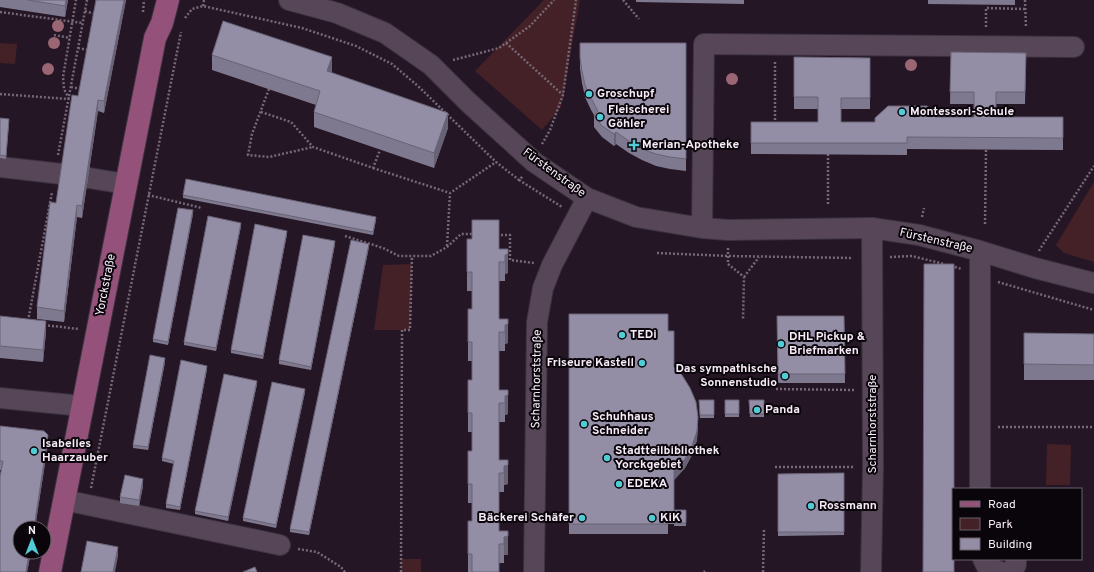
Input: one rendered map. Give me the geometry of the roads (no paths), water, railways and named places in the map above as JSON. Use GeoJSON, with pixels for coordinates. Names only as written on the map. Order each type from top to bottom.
{"type":"FeatureCollection","features":[{"type":"Feature","properties":{"kind":"main road","name":"Yorckstraße"},"geometry":{"type":"LineString","coordinates":[[50,572],[155,38],[162,23],[168,0]]}},
{"type":"Feature","properties":{"kind":"street","name":"Fürstenstraße"},"geometry":{"type":"LineString","coordinates":[[289,0],[337,13],[385,33],[431,65],[468,102],[534,162],[587,198],[636,217],[702,228],[728,230],[872,228],[919,235],[1094,283]]}},
{"type":"Feature","properties":{"kind":"street"},"geometry":{"type":"LineString","coordinates":[[702,228],[704,44],[1074,47]]}},
{"type":"Feature","properties":{"kind":"street"},"geometry":{"type":"LineString","coordinates":[[0,167],[62,174]]}},
{"type":"Feature","properties":{"kind":"street"},"geometry":{"type":"LineString","coordinates":[[88,178],[126,187]]}},
{"type":"Feature","properties":{"kind":"street","name":"Scharnhorststraße"},"geometry":{"type":"LineString","coordinates":[[534,572],[537,322],[543,288],[552,265],[587,198]]}},
{"type":"Feature","properties":{"kind":"street","name":"Scharnhorststraße"},"geometry":{"type":"LineString","coordinates":[[871,572],[873,467],[872,228]]}},
{"type":"Feature","properties":{"kind":"street","name":"Fürstenstraße"},"geometry":{"type":"LineString","coordinates":[[980,251],[980,488]]}},
{"type":"Feature","properties":{"kind":"street"},"geometry":{"type":"LineString","coordinates":[[0,398],[82,406]]}},
{"type":"Feature","properties":{"kind":"street"},"geometry":{"type":"LineString","coordinates":[[64,500],[280,545]]}},
{"type":"Feature","properties":{"kind":"street"},"geometry":{"type":"LineString","coordinates":[[984,560],[986,565],[1000,572]]}},
{"type":"Feature","properties":{"kind":"street"},"geometry":{"type":"LineString","coordinates":[[1010,572],[1016,565],[1016,560]]}},
{"type":"Feature","properties":{"kind":"place","name":"Groschupf"},"geometry":{"type":"Point","coordinates":[589,94]}},
{"type":"Feature","properties":{"kind":"place","name":"Montessori-Schule"},"geometry":{"type":"Point","coordinates":[902,112]}},
{"type":"Feature","properties":{"kind":"place","name":"Fleischerei Göhler"},"geometry":{"type":"Point","coordinates":[600,117]}},
{"type":"Feature","properties":{"kind":"place","name":"Merian-Apotheke"},"geometry":{"type":"Point","coordinates":[634,145]}},
{"type":"Feature","properties":{"kind":"place","name":"TEDi"},"geometry":{"type":"Point","coordinates":[622,335]}},
{"type":"Feature","properties":{"kind":"place","name":"DHL Pickup & Briefmarken"},"geometry":{"type":"Point","coordinates":[781,344]}},
{"type":"Feature","properties":{"kind":"place","name":"Friseure Kastell"},"geometry":{"type":"Point","coordinates":[642,363]}},
{"type":"Feature","properties":{"kind":"place","name":"Das sympathische Sonnenstudio"},"geometry":{"type":"Point","coordinates":[785,376]}},
{"type":"Feature","properties":{"kind":"place","name":"Panda"},"geometry":{"type":"Point","coordinates":[757,410]}},
{"type":"Feature","properties":{"kind":"place","name":"Schuhhaus Schneider"},"geometry":{"type":"Point","coordinates":[584,424]}},
{"type":"Feature","properties":{"kind":"place","name":"Isabelles Haarzauber"},"geometry":{"type":"Point","coordinates":[34,451]}},
{"type":"Feature","properties":{"kind":"place","name":"Stadtteilbibliothek Yorckgebiet"},"geometry":{"type":"Point","coordinates":[607,458]}},
{"type":"Feature","properties":{"kind":"place","name":"EDEKA"},"geometry":{"type":"Point","coordinates":[619,484]}},
{"type":"Feature","properties":{"kind":"place","name":"Rossmann"},"geometry":{"type":"Point","coordinates":[811,506]}},
{"type":"Feature","properties":{"kind":"place","name":"Bäckerei Schäfer"},"geometry":{"type":"Point","coordinates":[582,518]}},
{"type":"Feature","properties":{"kind":"place","name":"KiK"},"geometry":{"type":"Point","coordinates":[652,518]}}]}
